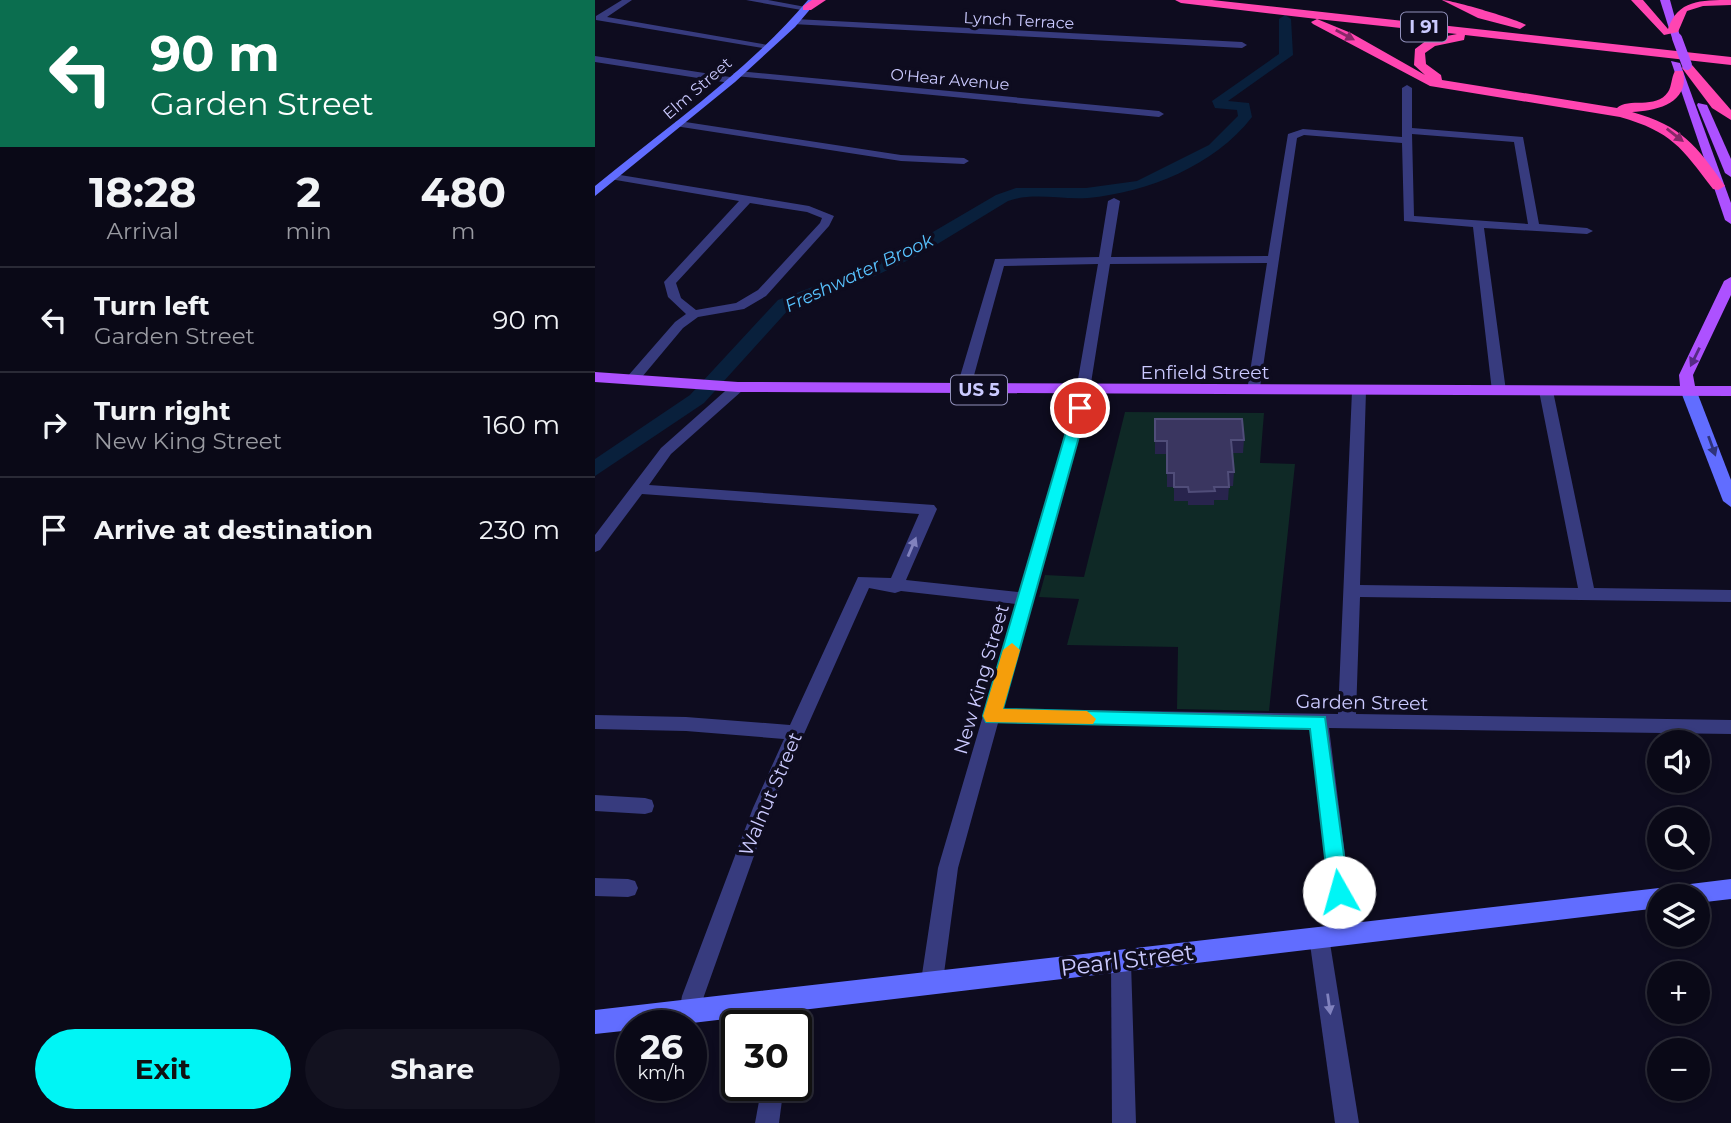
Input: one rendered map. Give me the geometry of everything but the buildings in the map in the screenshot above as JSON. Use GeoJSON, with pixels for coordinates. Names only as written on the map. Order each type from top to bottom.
{"type":"FeatureCollection","features":[{"type":"Feature","properties":{"kind":"highway"},"geometry":{"type":"LineString","coordinates":[[810,4],[820,0]]}},
{"type":"Feature","properties":{"kind":"highway","name":"I 91"},"geometry":{"type":"LineString","coordinates":[[1181,0],[1616,48],[1730,54]]}},
{"type":"Feature","properties":{"kind":"highway","name":"I 91"},"geometry":{"type":"LineString","coordinates":[[1246,0],[1730,54]]}},
{"type":"Feature","properties":{"kind":"highway"},"geometry":{"type":"LineString","coordinates":[[1448,0],[1499,21],[1602,39]]}},
{"type":"Feature","properties":{"kind":"highway"},"geometry":{"type":"LineString","coordinates":[[1637,0],[1671,34],[1678,14],[1684,8],[1703,3],[1731,2]]}},
{"type":"Feature","properties":{"kind":"highway"},"geometry":{"type":"LineString","coordinates":[[1233,6],[1324,25],[1406,71],[1435,83],[1621,113],[1653,122],[1682,139],[1718,186]]}},
{"type":"Feature","properties":{"kind":"highway"},"geometry":{"type":"LineString","coordinates":[[1616,48],[1458,37],[1428,44],[1417,58],[1426,72],[1448,82],[1616,108],[1642,107],[1663,102],[1675,91],[1682,68],[1731,116]]}},
{"type":"Feature","properties":{"kind":"main road"},"geometry":{"type":"LineString","coordinates":[[1654,0],[1671,34]]}},
{"type":"Feature","properties":{"kind":"main road"},"geometry":{"type":"LineString","coordinates":[[1665,0],[1671,34],[1731,220]]}},
{"type":"Feature","properties":{"kind":"main road"},"geometry":{"type":"LineString","coordinates":[[1682,68],[1731,173]]}},
{"type":"Feature","properties":{"kind":"main road"},"geometry":{"type":"LineString","coordinates":[[1689,392],[1686,375],[1731,281]]}},
{"type":"Feature","properties":{"kind":"main road","name":"Enfield Street"},"geometry":{"type":"LineString","coordinates":[[595,377],[738,387],[963,390],[1731,391]]}},
{"type":"Feature","properties":{"kind":"street"},"geometry":{"type":"LineString","coordinates":[[628,0],[599,18],[769,46]]}},
{"type":"Feature","properties":{"kind":"street"},"geometry":{"type":"LineString","coordinates":[[750,0],[810,4]]}},
{"type":"Feature","properties":{"kind":"street","name":"Elm Street"},"geometry":{"type":"LineString","coordinates":[[595,192],[734,77],[795,22],[810,4]]}},
{"type":"Feature","properties":{"kind":"street","name":"Lynch Terrace"},"geometry":{"type":"LineString","coordinates":[[795,22],[1242,45]]}},
{"type":"Feature","properties":{"kind":"street","name":"O'Hear Avenue"},"geometry":{"type":"LineString","coordinates":[[595,59],[734,77],[1159,114]]}},
{"type":"Feature","properties":{"kind":"street"},"geometry":{"type":"LineString","coordinates":[[1408,88],[1408,219],[1587,231]]}},
{"type":"Feature","properties":{"kind":"street"},"geometry":{"type":"LineString","coordinates":[[679,124],[901,158],[964,161]]}},
{"type":"Feature","properties":{"kind":"street"},"geometry":{"type":"LineString","coordinates":[[1254,391],[1292,136],[1303,132],[1519,139],[1534,227]]}},
{"type":"Feature","properties":{"kind":"street"},"geometry":{"type":"LineString","coordinates":[[614,177],[821,212],[828,220],[762,293],[740,306],[694,314],[679,325],[632,380]]}},
{"type":"Feature","properties":{"kind":"street"},"geometry":{"type":"LineString","coordinates":[[694,314],[674,299],[670,292],[670,282],[747,199]]}},
{"type":"Feature","properties":{"kind":"street","name":"New King Street"},"geometry":{"type":"LineString","coordinates":[[932,981],[948,867],[1027,599],[1083,390],[1102,261],[1114,201]]}},
{"type":"Feature","properties":{"kind":"street"},"geometry":{"type":"LineString","coordinates":[[1478,223],[1499,391]]}},
{"type":"Feature","properties":{"kind":"street"},"geometry":{"type":"LineString","coordinates":[[963,390],[999,262],[1274,259]]}},
{"type":"Feature","properties":{"kind":"street"},"geometry":{"type":"LineString","coordinates":[[595,546],[676,440],[738,387]]}},
{"type":"Feature","properties":{"kind":"street"},"geometry":{"type":"LineString","coordinates":[[1347,722],[1359,391]]}},
{"type":"Feature","properties":{"kind":"street"},"geometry":{"type":"LineString","coordinates":[[1546,391],[1587,593]]}},
{"type":"Feature","properties":{"kind":"street"},"geometry":{"type":"LineString","coordinates":[[1689,392],[1731,501]]}},
{"type":"Feature","properties":{"kind":"street"},"geometry":{"type":"LineString","coordinates":[[638,489],[929,509],[895,587],[1027,599]]}},
{"type":"Feature","properties":{"kind":"street","name":"Walnut Street"},"geometry":{"type":"LineString","coordinates":[[690,1010],[745,849],[864,581],[895,587]]}},
{"type":"Feature","properties":{"kind":"street"},"geometry":{"type":"LineString","coordinates":[[1351,590],[1731,596]]}},
{"type":"Feature","properties":{"kind":"street","name":"Garden Street"},"geometry":{"type":"LineString","coordinates":[[992,716],[1731,727]]}},
{"type":"Feature","properties":{"kind":"street"},"geometry":{"type":"LineString","coordinates":[[595,722],[686,724],[796,733]]}},
{"type":"Feature","properties":{"kind":"street"},"geometry":{"type":"LineString","coordinates":[[1319,722],[1345,934]]}},
{"type":"Feature","properties":{"kind":"street"},"geometry":{"type":"LineString","coordinates":[[595,803],[645,806]]}},
{"type":"Feature","properties":{"kind":"street"},"geometry":{"type":"LineString","coordinates":[[595,887],[628,888]]}},
{"type":"Feature","properties":{"kind":"street"},"geometry":{"type":"LineString","coordinates":[[1710,892],[1731,889]]}},
{"type":"Feature","properties":{"kind":"street","name":"Pearl Street"},"geometry":{"type":"LineString","coordinates":[[705,1010],[932,981],[1121,962],[1647,899]]}},
{"type":"Feature","properties":{"kind":"street"},"geometry":{"type":"LineString","coordinates":[[1319,937],[1347,1123]]}},
{"type":"Feature","properties":{"kind":"street"},"geometry":{"type":"LineString","coordinates":[[1121,962],[1124,1123]]}},
{"type":"Feature","properties":{"kind":"street"},"geometry":{"type":"LineString","coordinates":[[785,1010],[787,999]]}},
{"type":"Feature","properties":{"kind":"street","name":"Pearl Street"},"geometry":{"type":"LineString","coordinates":[[595,1023],[616,1021]]}},
{"type":"Feature","properties":{"kind":"street"},"geometry":{"type":"LineString","coordinates":[[767,1123],[770,1101]]}},
{"type":"Feature","properties":{"kind":"green space"},"geometry":{"type":"Polygon","coordinates":[[[1125,412],[1264,413],[1260,463],[1295,464],[1269,711],[1177,709],[1178,647],[1067,645],[1079,599],[1039,597],[1045,575],[1084,577],[1125,412]]]}},
{"type":"Feature","properties":{"kind":"waterway","name":"Freshwater Brook"},"geometry":{"type":"LineString","coordinates":[[595,469],[697,399],[784,304],[869,272],[915,250],[1002,198],[1022,191],[1086,193],[1141,185],[1214,148],[1245,117],[1244,106],[1220,105],[1219,101],[1286,55],[1285,19]]}},
{"type":"Feature","properties":{"kind":"slow traffic"},"geometry":{"type":"LineString","coordinates":[[1012,650],[992,716],[1087,719]]}},
{"type":"Feature","properties":{"kind":"route"},"geometry":{"type":"LineString","coordinates":[[1080,408],[992,716],[1319,722],[1339,892]]}}]}
